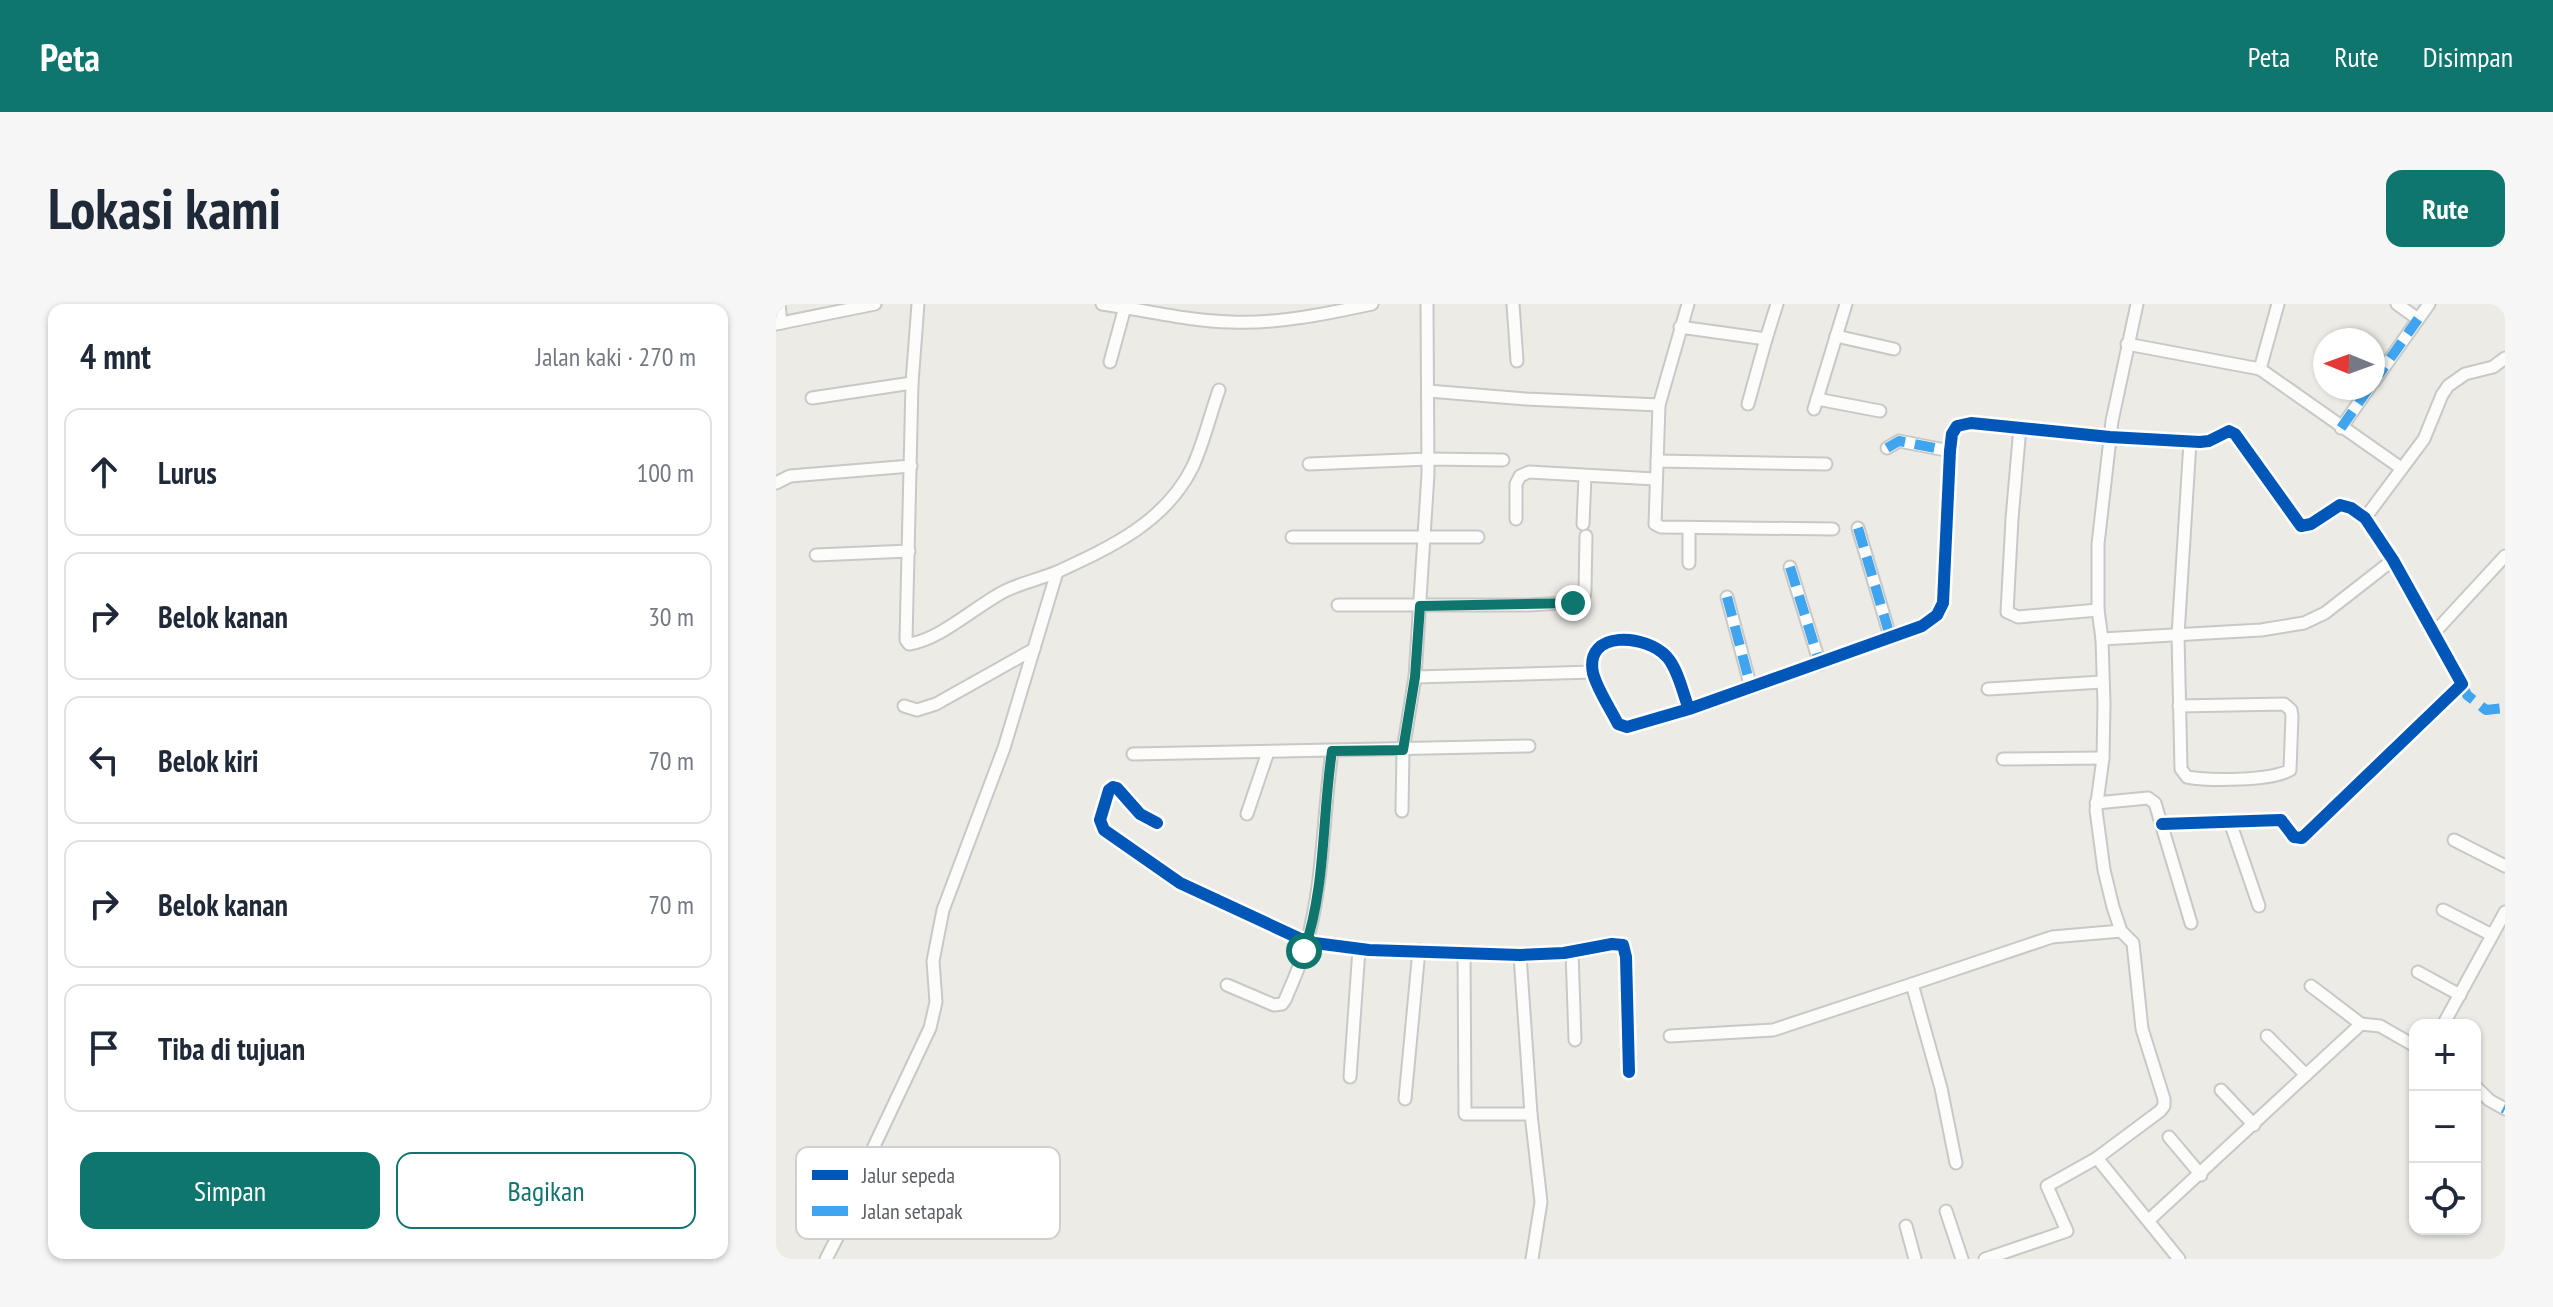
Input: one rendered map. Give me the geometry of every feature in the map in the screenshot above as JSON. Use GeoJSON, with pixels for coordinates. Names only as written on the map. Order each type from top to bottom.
{"type":"FeatureCollection","features":[{"type":"Feature","properties":{"kind":"street"},"geometry":{"type":"LineString","coordinates":[[779,304],[778,324],[875,304]]}},
{"type":"Feature","properties":{"kind":"street"},"geometry":{"type":"LineString","coordinates":[[918,304],[912,383],[906,640],[913,644],[961,620],[1005,591],[1057,572],[1143,527],[1166,507],[1193,465],[1219,390]]}},
{"type":"Feature","properties":{"kind":"street"},"geometry":{"type":"LineString","coordinates":[[1102,304],[1194,319],[1253,322],[1320,316],[1372,304]]}},
{"type":"Feature","properties":{"kind":"street"},"geometry":{"type":"LineString","coordinates":[[1402,811],[1403,750],[1415,677],[1428,459],[1427,304]]}},
{"type":"Feature","properties":{"kind":"street"},"geometry":{"type":"LineString","coordinates":[[1513,304],[1517,361]]}},
{"type":"Feature","properties":{"kind":"street"},"geometry":{"type":"LineString","coordinates":[[1688,304],[1659,405],[1655,524],[1689,528],[1833,529]]}},
{"type":"Feature","properties":{"kind":"street"},"geometry":{"type":"LineString","coordinates":[[1748,404],[1777,304]]}},
{"type":"Feature","properties":{"kind":"street"},"geometry":{"type":"LineString","coordinates":[[1846,304],[1816,404],[1880,411]]}},
{"type":"Feature","properties":{"kind":"street"},"geometry":{"type":"LineString","coordinates":[[1985,1259],[2067,1231],[2047,1186],[2101,1163],[2164,1106],[2142,1029],[2133,943],[2121,931],[2104,870],[2096,803],[2103,758],[2098,544],[2110,437],[2137,304]]}},
{"type":"Feature","properties":{"kind":"street"},"geometry":{"type":"LineString","coordinates":[[2260,369],[2278,304]]}},
{"type":"Feature","properties":{"kind":"street"},"geometry":{"type":"LineString","coordinates":[[2397,304],[2418,319]]}},
{"type":"Feature","properties":{"kind":"street"},"geometry":{"type":"LineString","coordinates":[[2385,366],[2429,304]]}},
{"type":"Feature","properties":{"kind":"street"},"geometry":{"type":"LineString","coordinates":[[1110,362],[1125,307]]}},
{"type":"Feature","properties":{"kind":"street"},"geometry":{"type":"LineString","coordinates":[[1680,327],[1766,339]]}},
{"type":"Feature","properties":{"kind":"street"},"geometry":{"type":"LineString","coordinates":[[1836,336],[1894,349]]}},
{"type":"Feature","properties":{"kind":"street"},"geometry":{"type":"LineString","coordinates":[[2127,344],[2260,369],[2401,468]]}},
{"type":"Feature","properties":{"kind":"street"},"geometry":{"type":"LineString","coordinates":[[2365,518],[2424,439],[2448,386],[2465,374],[2493,367],[2505,358]]}},
{"type":"Feature","properties":{"kind":"street"},"geometry":{"type":"LineString","coordinates":[[812,398],[912,383]]}},
{"type":"Feature","properties":{"kind":"street"},"geometry":{"type":"LineString","coordinates":[[1428,391],[1659,405]]}},
{"type":"Feature","properties":{"kind":"street"},"geometry":{"type":"LineString","coordinates":[[2341,428],[2361,400]]}},
{"type":"Feature","properties":{"kind":"street"},"geometry":{"type":"LineString","coordinates":[[1689,709],[1669,660],[1653,648],[1620,640],[1604,642],[1594,652],[1593,672],[1618,724],[1633,726],[1689,709],[1820,664],[1931,622],[1943,603],[1950,451],[1954,429],[1962,424],[2190,442],[2209,441],[2227,431],[2235,434],[2301,526],[2311,524],[2340,505],[2351,508],[2365,518],[2393,560],[2462,684],[2302,838],[2294,837],[2281,820],[2162,824]]}},
{"type":"Feature","properties":{"kind":"street"},"geometry":{"type":"LineString","coordinates":[[2020,427],[2007,612],[2018,617],[2098,610]]}},
{"type":"Feature","properties":{"kind":"street"},"geometry":{"type":"LineString","coordinates":[[1887,448],[1899,441],[1950,451]]}},
{"type":"Feature","properties":{"kind":"street"},"geometry":{"type":"LineString","coordinates":[[2179,706],[2278,702],[2289,707],[2293,746],[2290,770],[2280,775],[2200,779],[2187,777],[2181,769],[2179,706],[2178,635],[2190,442]]}},
{"type":"Feature","properties":{"kind":"street"},"geometry":{"type":"LineString","coordinates":[[1309,464],[1428,459],[1503,460]]}},
{"type":"Feature","properties":{"kind":"street"},"geometry":{"type":"LineString","coordinates":[[1657,461],[1826,464]]}},
{"type":"Feature","properties":{"kind":"street"},"geometry":{"type":"LineString","coordinates":[[776,483],[790,476],[911,466]]}},
{"type":"Feature","properties":{"kind":"street"},"geometry":{"type":"LineString","coordinates":[[1516,519],[1516,484],[1520,476],[1529,472],[1655,479]]}},
{"type":"Feature","properties":{"kind":"street"},"geometry":{"type":"LineString","coordinates":[[1338,605],[1578,602],[1585,591],[1585,476]]}},
{"type":"Feature","properties":{"kind":"street"},"geometry":{"type":"LineString","coordinates":[[1689,528],[1689,563]]}},
{"type":"Feature","properties":{"kind":"street"},"geometry":{"type":"LineString","coordinates":[[1858,528],[1890,636]]}},
{"type":"Feature","properties":{"kind":"street"},"geometry":{"type":"LineString","coordinates":[[1292,537],[1478,537]]}},
{"type":"Feature","properties":{"kind":"street"},"geometry":{"type":"LineString","coordinates":[[816,555],[909,551]]}},
{"type":"Feature","properties":{"kind":"street"},"geometry":{"type":"LineString","coordinates":[[2433,634],[2505,556]]}},
{"type":"Feature","properties":{"kind":"street"},"geometry":{"type":"LineString","coordinates":[[2102,639],[2261,630],[2304,623],[2325,613],[2393,560]]}},
{"type":"Feature","properties":{"kind":"street"},"geometry":{"type":"LineString","coordinates":[[1790,567],[1820,664]]}},
{"type":"Feature","properties":{"kind":"street"},"geometry":{"type":"LineString","coordinates":[[874,1147],[930,1028],[936,1002],[933,961],[943,910],[983,808],[1057,572]]}},
{"type":"Feature","properties":{"kind":"street"},"geometry":{"type":"LineString","coordinates":[[1727,597],[1751,688]]}},
{"type":"Feature","properties":{"kind":"street"},"geometry":{"type":"LineString","coordinates":[[904,706],[917,710],[936,704],[1034,649]]}},
{"type":"Feature","properties":{"kind":"street"},"geometry":{"type":"LineString","coordinates":[[1415,677],[1593,672]]}},
{"type":"Feature","properties":{"kind":"street"},"geometry":{"type":"LineString","coordinates":[[1988,689],[2102,682]]}},
{"type":"Feature","properties":{"kind":"street"},"geometry":{"type":"LineString","coordinates":[[1133,754],[1529,746]]}},
{"type":"Feature","properties":{"kind":"street"},"geometry":{"type":"LineString","coordinates":[[1227,985],[1274,1005],[1282,1004],[1307,942],[1320,877],[1332,751]]}},
{"type":"Feature","properties":{"kind":"street"},"geometry":{"type":"LineString","coordinates":[[1247,814],[1268,752]]}},
{"type":"Feature","properties":{"kind":"street"},"geometry":{"type":"LineString","coordinates":[[2003,759],[2103,758]]}},
{"type":"Feature","properties":{"kind":"street"},"geometry":{"type":"LineString","coordinates":[[1157,823],[1140,814],[1117,788],[1109,790],[1100,820],[1104,830],[1180,883],[1307,942],[1359,949],[1520,955],[1612,944],[1624,946],[1629,1072]]}},
{"type":"Feature","properties":{"kind":"street"},"geometry":{"type":"LineString","coordinates":[[2096,803],[2153,800],[2191,923]]}},
{"type":"Feature","properties":{"kind":"street"},"geometry":{"type":"LineString","coordinates":[[2230,822],[2259,906]]}},
{"type":"Feature","properties":{"kind":"street"},"geometry":{"type":"LineString","coordinates":[[2454,840],[2505,866]]}},
{"type":"Feature","properties":{"kind":"street"},"geometry":{"type":"LineString","coordinates":[[2443,910],[2492,935]]}},
{"type":"Feature","properties":{"kind":"street"},"geometry":{"type":"LineString","coordinates":[[2446,1019],[2505,912]]}},
{"type":"Feature","properties":{"kind":"street"},"geometry":{"type":"LineString","coordinates":[[1670,1036],[1773,1030],[2052,937],[2121,931]]}},
{"type":"Feature","properties":{"kind":"street"},"geometry":{"type":"LineString","coordinates":[[1350,1077],[1359,949]]}},
{"type":"Feature","properties":{"kind":"street"},"geometry":{"type":"LineString","coordinates":[[1405,1099],[1419,950]]}},
{"type":"Feature","properties":{"kind":"street"},"geometry":{"type":"LineString","coordinates":[[1572,951],[1575,1040]]}},
{"type":"Feature","properties":{"kind":"street"},"geometry":{"type":"LineString","coordinates":[[1464,952],[1465,1114],[1531,1114]]}},
{"type":"Feature","properties":{"kind":"street"},"geometry":{"type":"LineString","coordinates":[[1520,955],[1531,1114],[1541,1202],[1532,1259]]}},
{"type":"Feature","properties":{"kind":"street"},"geometry":{"type":"LineString","coordinates":[[2418,972],[2460,995]]}},
{"type":"Feature","properties":{"kind":"street"},"geometry":{"type":"LineString","coordinates":[[1912,984],[1941,1088],[1956,1163]]}},
{"type":"Feature","properties":{"kind":"street"},"geometry":{"type":"LineString","coordinates":[[2311,986],[2361,1024],[2380,1026],[2409,1043]]}},
{"type":"Feature","properties":{"kind":"street"},"geometry":{"type":"LineString","coordinates":[[2149,1220],[2361,1024]]}},
{"type":"Feature","properties":{"kind":"street"},"geometry":{"type":"LineString","coordinates":[[2267,1036],[2306,1075]]}},
{"type":"Feature","properties":{"kind":"street"},"geometry":{"type":"LineString","coordinates":[[2221,1090],[2254,1125]]}},
{"type":"Feature","properties":{"kind":"street"},"geometry":{"type":"LineString","coordinates":[[2480,1091],[2505,1109]]}},
{"type":"Feature","properties":{"kind":"street"},"geometry":{"type":"LineString","coordinates":[[2169,1137],[2201,1175]]}},
{"type":"Feature","properties":{"kind":"street"},"geometry":{"type":"LineString","coordinates":[[2101,1163],[2179,1259]]}},
{"type":"Feature","properties":{"kind":"street"},"geometry":{"type":"LineString","coordinates":[[1946,1211],[1962,1259]]}},
{"type":"Feature","properties":{"kind":"street"},"geometry":{"type":"LineString","coordinates":[[1906,1226],[1915,1259]]}},
{"type":"Feature","properties":{"kind":"street"},"geometry":{"type":"LineString","coordinates":[[826,1259],[836,1239]]}},
{"type":"Feature","properties":{"kind":"marked path"},"geometry":{"type":"LineString","coordinates":[[2385,366],[2418,319]]}},
{"type":"Feature","properties":{"kind":"marked path"},"geometry":{"type":"LineString","coordinates":[[2341,428],[2361,400]]}},
{"type":"Feature","properties":{"kind":"marked path"},"geometry":{"type":"LineString","coordinates":[[1887,448],[1899,441],[1950,451]]}},
{"type":"Feature","properties":{"kind":"marked path"},"geometry":{"type":"LineString","coordinates":[[1858,528],[1890,636]]}},
{"type":"Feature","properties":{"kind":"marked path"},"geometry":{"type":"LineString","coordinates":[[1790,567],[1820,664]]}},
{"type":"Feature","properties":{"kind":"marked path"},"geometry":{"type":"LineString","coordinates":[[1727,597],[1751,688]]}},
{"type":"Feature","properties":{"kind":"marked path"},"geometry":{"type":"LineString","coordinates":[[2462,684],[2467,695],[2486,710],[2505,708]]}},
{"type":"Feature","properties":{"kind":"cycle path"},"geometry":{"type":"LineString","coordinates":[[1689,709],[1674,668],[1658,649],[1632,640],[1607,643],[1598,649],[1593,659],[1595,679],[1618,724],[1627,727],[1689,709],[1922,626],[1937,615],[1943,603],[1950,451],[1952,434],[1957,426],[1971,423],[2110,437],[2200,442],[2229,431],[2235,434],[2301,526],[2311,524],[2340,505],[2351,508],[2365,518],[2393,560],[2462,684],[2302,838],[2294,837],[2281,820],[2162,824]]}},
{"type":"Feature","properties":{"kind":"cycle path"},"geometry":{"type":"LineString","coordinates":[[1157,823],[1140,814],[1117,788],[1109,790],[1100,820],[1104,830],[1180,883],[1307,942],[1369,950],[1520,955],[1623,945],[1626,957],[1629,1072]]}},
{"type":"Feature","properties":{"kind":"route"},"geometry":{"type":"LineString","coordinates":[[1304,951],[1320,877],[1332,751],[1403,750],[1415,677],[1420,606],[1573,603]]}}]}
